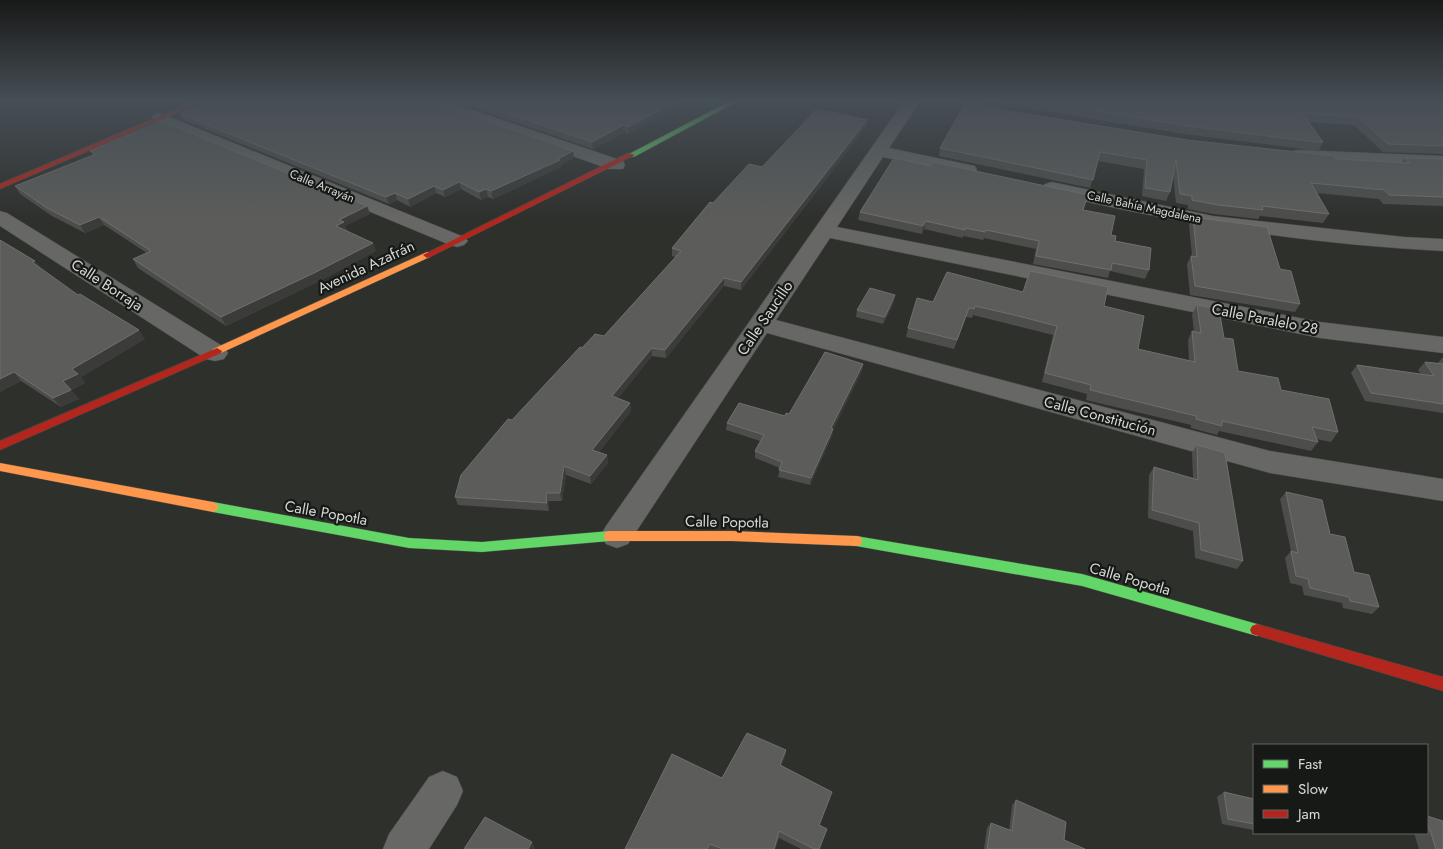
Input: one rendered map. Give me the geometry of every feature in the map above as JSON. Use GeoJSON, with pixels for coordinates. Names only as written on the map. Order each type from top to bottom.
{"type":"FeatureCollection","features":[{"type":"Feature","properties":{"kind":"street"},"geometry":{"type":"LineString","coordinates":[[0,187],[110,140]]}},
{"type":"Feature","properties":{"kind":"street","name":"Calle Arrayán"},"geometry":{"type":"LineString","coordinates":[[212,140],[457,241]]}},
{"type":"Feature","properties":{"kind":"street"},"geometry":{"type":"LineString","coordinates":[[543,140],[616,165]]}},
{"type":"Feature","properties":{"kind":"street","name":"Avenida Azafrán"},"geometry":{"type":"LineString","coordinates":[[0,446],[215,353],[457,241],[616,165],[663,140]]}},
{"type":"Feature","properties":{"kind":"street","name":"Calle Saucillo"},"geometry":{"type":"LineString","coordinates":[[617,535],[886,140]]}},
{"type":"Feature","properties":{"kind":"street"},"geometry":{"type":"LineString","coordinates":[[878,151],[983,174]]}},
{"type":"Feature","properties":{"kind":"street"},"geometry":{"type":"LineString","coordinates":[[1282,153],[1311,157],[1443,161]]}},
{"type":"Feature","properties":{"kind":"street","name":"Calle Bahía Magdalena"},"geometry":{"type":"LineString","coordinates":[[1031,184],[1213,222],[1404,243],[1443,245]]}},
{"type":"Feature","properties":{"kind":"street","name":"Calle Borraja"},"geometry":{"type":"LineString","coordinates":[[0,216],[215,353]]}},
{"type":"Feature","properties":{"kind":"street","name":"Calle Paralelo 28"},"geometry":{"type":"LineString","coordinates":[[824,231],[1320,330],[1443,344]]}},
{"type":"Feature","properties":{"kind":"street","name":"Calle Constitución"},"geometry":{"type":"LineString","coordinates":[[761,324],[1270,462],[1443,490]]}},
{"type":"Feature","properties":{"kind":"street","name":"Calle Popotla"},"geometry":{"type":"LineString","coordinates":[[0,467],[409,543],[482,547],[617,535],[732,536],[856,541],[1082,580],[1443,684]]}},
{"type":"Feature","properties":{"kind":"street"},"geometry":{"type":"LineString","coordinates":[[404,849],[443,791]]}},
{"type":"Feature","properties":{"kind":"building"},"geometry":{"type":"Polygon","coordinates":[[[117,140],[206,140],[367,206],[339,220],[344,222],[336,226],[373,243],[221,317],[133,259],[151,251],[99,217],[80,225],[47,208],[15,186],[96,154],[90,151],[117,140]]]}},
{"type":"Feature","properties":{"kind":"building"},"geometry":{"type":"Polygon","coordinates":[[[244,140],[540,140],[573,151],[558,159],[560,160],[491,191],[486,189],[479,192],[459,182],[443,190],[434,186],[408,199],[395,193],[386,197],[244,140]]]}},
{"type":"Feature","properties":{"kind":"building"},"geometry":{"type":"Polygon","coordinates":[[[788,140],[852,140],[741,282],[724,278],[665,350],[652,348],[612,396],[630,403],[592,450],[607,455],[590,476],[564,466],[560,493],[546,493],[547,503],[455,497],[461,475],[508,419],[512,420],[580,347],[582,348],[595,334],[604,336],[681,251],[672,248],[710,202],[713,203],[749,164],[762,167],[788,140]]]}},
{"type":"Feature","properties":{"kind":"building"},"geometry":{"type":"Polygon","coordinates":[[[945,140],[1185,140],[1334,156],[1336,159],[1410,163],[1404,158],[1443,159],[1443,197],[1389,195],[1385,190],[1311,183],[1329,214],[1262,206],[1263,210],[1192,200],[1192,196],[1180,194],[1176,160],[1170,192],[1145,188],[1147,160],[1100,152],[1093,180],[940,148],[945,140]]]}},
{"type":"Feature","properties":{"kind":"building"},"geometry":{"type":"Polygon","coordinates":[[[1297,140],[1321,140],[1323,142],[1297,140]]]}},
{"type":"Feature","properties":{"kind":"building"},"geometry":{"type":"Polygon","coordinates":[[[1383,140],[1443,140],[1443,146],[1388,144],[1383,140]]]}},
{"type":"Feature","properties":{"kind":"building"},"geometry":{"type":"Polygon","coordinates":[[[894,158],[930,166],[933,162],[1088,195],[1083,210],[1115,216],[1111,235],[1116,236],[1115,241],[1151,248],[1149,270],[1112,263],[1111,270],[1036,256],[1039,241],[986,230],[985,232],[965,228],[965,230],[926,221],[923,226],[860,212],[894,158]]]}},
{"type":"Feature","properties":{"kind":"building"},"geometry":{"type":"Polygon","coordinates":[[[1193,217],[1267,227],[1280,269],[1291,271],[1300,304],[1195,286],[1191,256],[1197,257],[1193,217]]]}},
{"type":"Feature","properties":{"kind":"building"},"geometry":{"type":"Polygon","coordinates":[[[0,240],[35,261],[32,262],[78,295],[80,294],[139,330],[72,369],[78,374],[63,381],[71,390],[53,398],[14,372],[0,379],[0,240]]]}},
{"type":"Feature","properties":{"kind":"building"},"geometry":{"type":"Polygon","coordinates":[[[1030,271],[1108,287],[1104,306],[1144,316],[1138,349],[1195,362],[1192,331],[1201,333],[1197,305],[1219,309],[1224,338],[1233,339],[1238,371],[1278,378],[1281,390],[1329,399],[1338,432],[1312,427],[1318,442],[1222,421],[1222,426],[1196,419],[1196,416],[1090,390],[1091,385],[1045,373],[1057,326],[1010,314],[975,306],[974,309],[969,308],[957,340],[908,328],[917,298],[933,302],[947,272],[1023,292],[1030,271]]]}},
{"type":"Feature","properties":{"kind":"building"},"geometry":{"type":"Polygon","coordinates":[[[870,288],[895,295],[885,317],[857,310],[870,288]]]}},
{"type":"Feature","properties":{"kind":"building"},"geometry":{"type":"Polygon","coordinates":[[[825,352],[863,364],[831,428],[833,429],[811,478],[779,470],[782,462],[755,451],[764,435],[727,423],[739,403],[785,416],[786,413],[789,414],[825,352]]]}},
{"type":"Feature","properties":{"kind":"building"},"geometry":{"type":"Polygon","coordinates":[[[1425,362],[1443,364],[1443,404],[1371,393],[1357,365],[1434,376],[1425,362]]]}},
{"type":"Feature","properties":{"kind":"building"},"geometry":{"type":"Polygon","coordinates":[[[1197,445],[1225,453],[1243,561],[1201,550],[1199,523],[1152,510],[1154,467],[1198,480],[1197,445]]]}},
{"type":"Feature","properties":{"kind":"building"},"geometry":{"type":"Polygon","coordinates":[[[1286,492],[1322,500],[1330,534],[1345,537],[1354,572],[1369,575],[1379,607],[1350,601],[1349,597],[1310,588],[1308,579],[1296,576],[1291,551],[1298,553],[1286,492]]]}},
{"type":"Feature","properties":{"kind":"building"},"geometry":{"type":"Polygon","coordinates":[[[747,733],[786,750],[780,765],[832,792],[819,825],[827,829],[819,849],[814,849],[779,831],[774,849],[723,849],[710,844],[707,849],[625,849],[672,754],[722,778],[747,733]]]}},
{"type":"Feature","properties":{"kind":"building"},"geometry":{"type":"Polygon","coordinates":[[[1224,792],[1253,799],[1253,824],[1228,819],[1224,792]]]}},
{"type":"Feature","properties":{"kind":"building"},"geometry":{"type":"Polygon","coordinates":[[[1016,800],[1066,822],[1064,840],[1085,849],[987,849],[991,823],[1012,831],[1016,800]]]}},
{"type":"Feature","properties":{"kind":"building"},"geometry":{"type":"Polygon","coordinates":[[[1428,816],[1443,821],[1443,849],[1436,849],[1428,824],[1428,816]]]}},
{"type":"Feature","properties":{"kind":"building"},"geometry":{"type":"Polygon","coordinates":[[[485,817],[532,842],[528,849],[464,849],[485,817]]]}},
{"type":"Feature","properties":{"kind":"traffic: fast"},"geometry":{"type":"LineString","coordinates":[[631,155],[661,140]]}},
{"type":"Feature","properties":{"kind":"traffic: fast"},"geometry":{"type":"LineString","coordinates":[[213,507],[409,543],[482,547],[610,536]]}},
{"type":"Feature","properties":{"kind":"traffic: fast"},"geometry":{"type":"LineString","coordinates":[[856,541],[1082,580],[1257,630]]}},
{"type":"Feature","properties":{"kind":"traffic: slow"},"geometry":{"type":"LineString","coordinates":[[217,351],[427,255]]}},
{"type":"Feature","properties":{"kind":"traffic: slow"},"geometry":{"type":"LineString","coordinates":[[0,467],[213,507]]}},
{"type":"Feature","properties":{"kind":"traffic: slow"},"geometry":{"type":"LineString","coordinates":[[610,536],[732,536],[856,541]]}},
{"type":"Feature","properties":{"kind":"traffic: jam"},"geometry":{"type":"LineString","coordinates":[[0,187],[111,140]]}},
{"type":"Feature","properties":{"kind":"traffic: jam"},"geometry":{"type":"LineString","coordinates":[[427,255],[631,155]]}},
{"type":"Feature","properties":{"kind":"traffic: jam"},"geometry":{"type":"LineString","coordinates":[[0,446],[217,351]]}},
{"type":"Feature","properties":{"kind":"traffic: jam"},"geometry":{"type":"LineString","coordinates":[[1257,630],[1443,684]]}}]}
